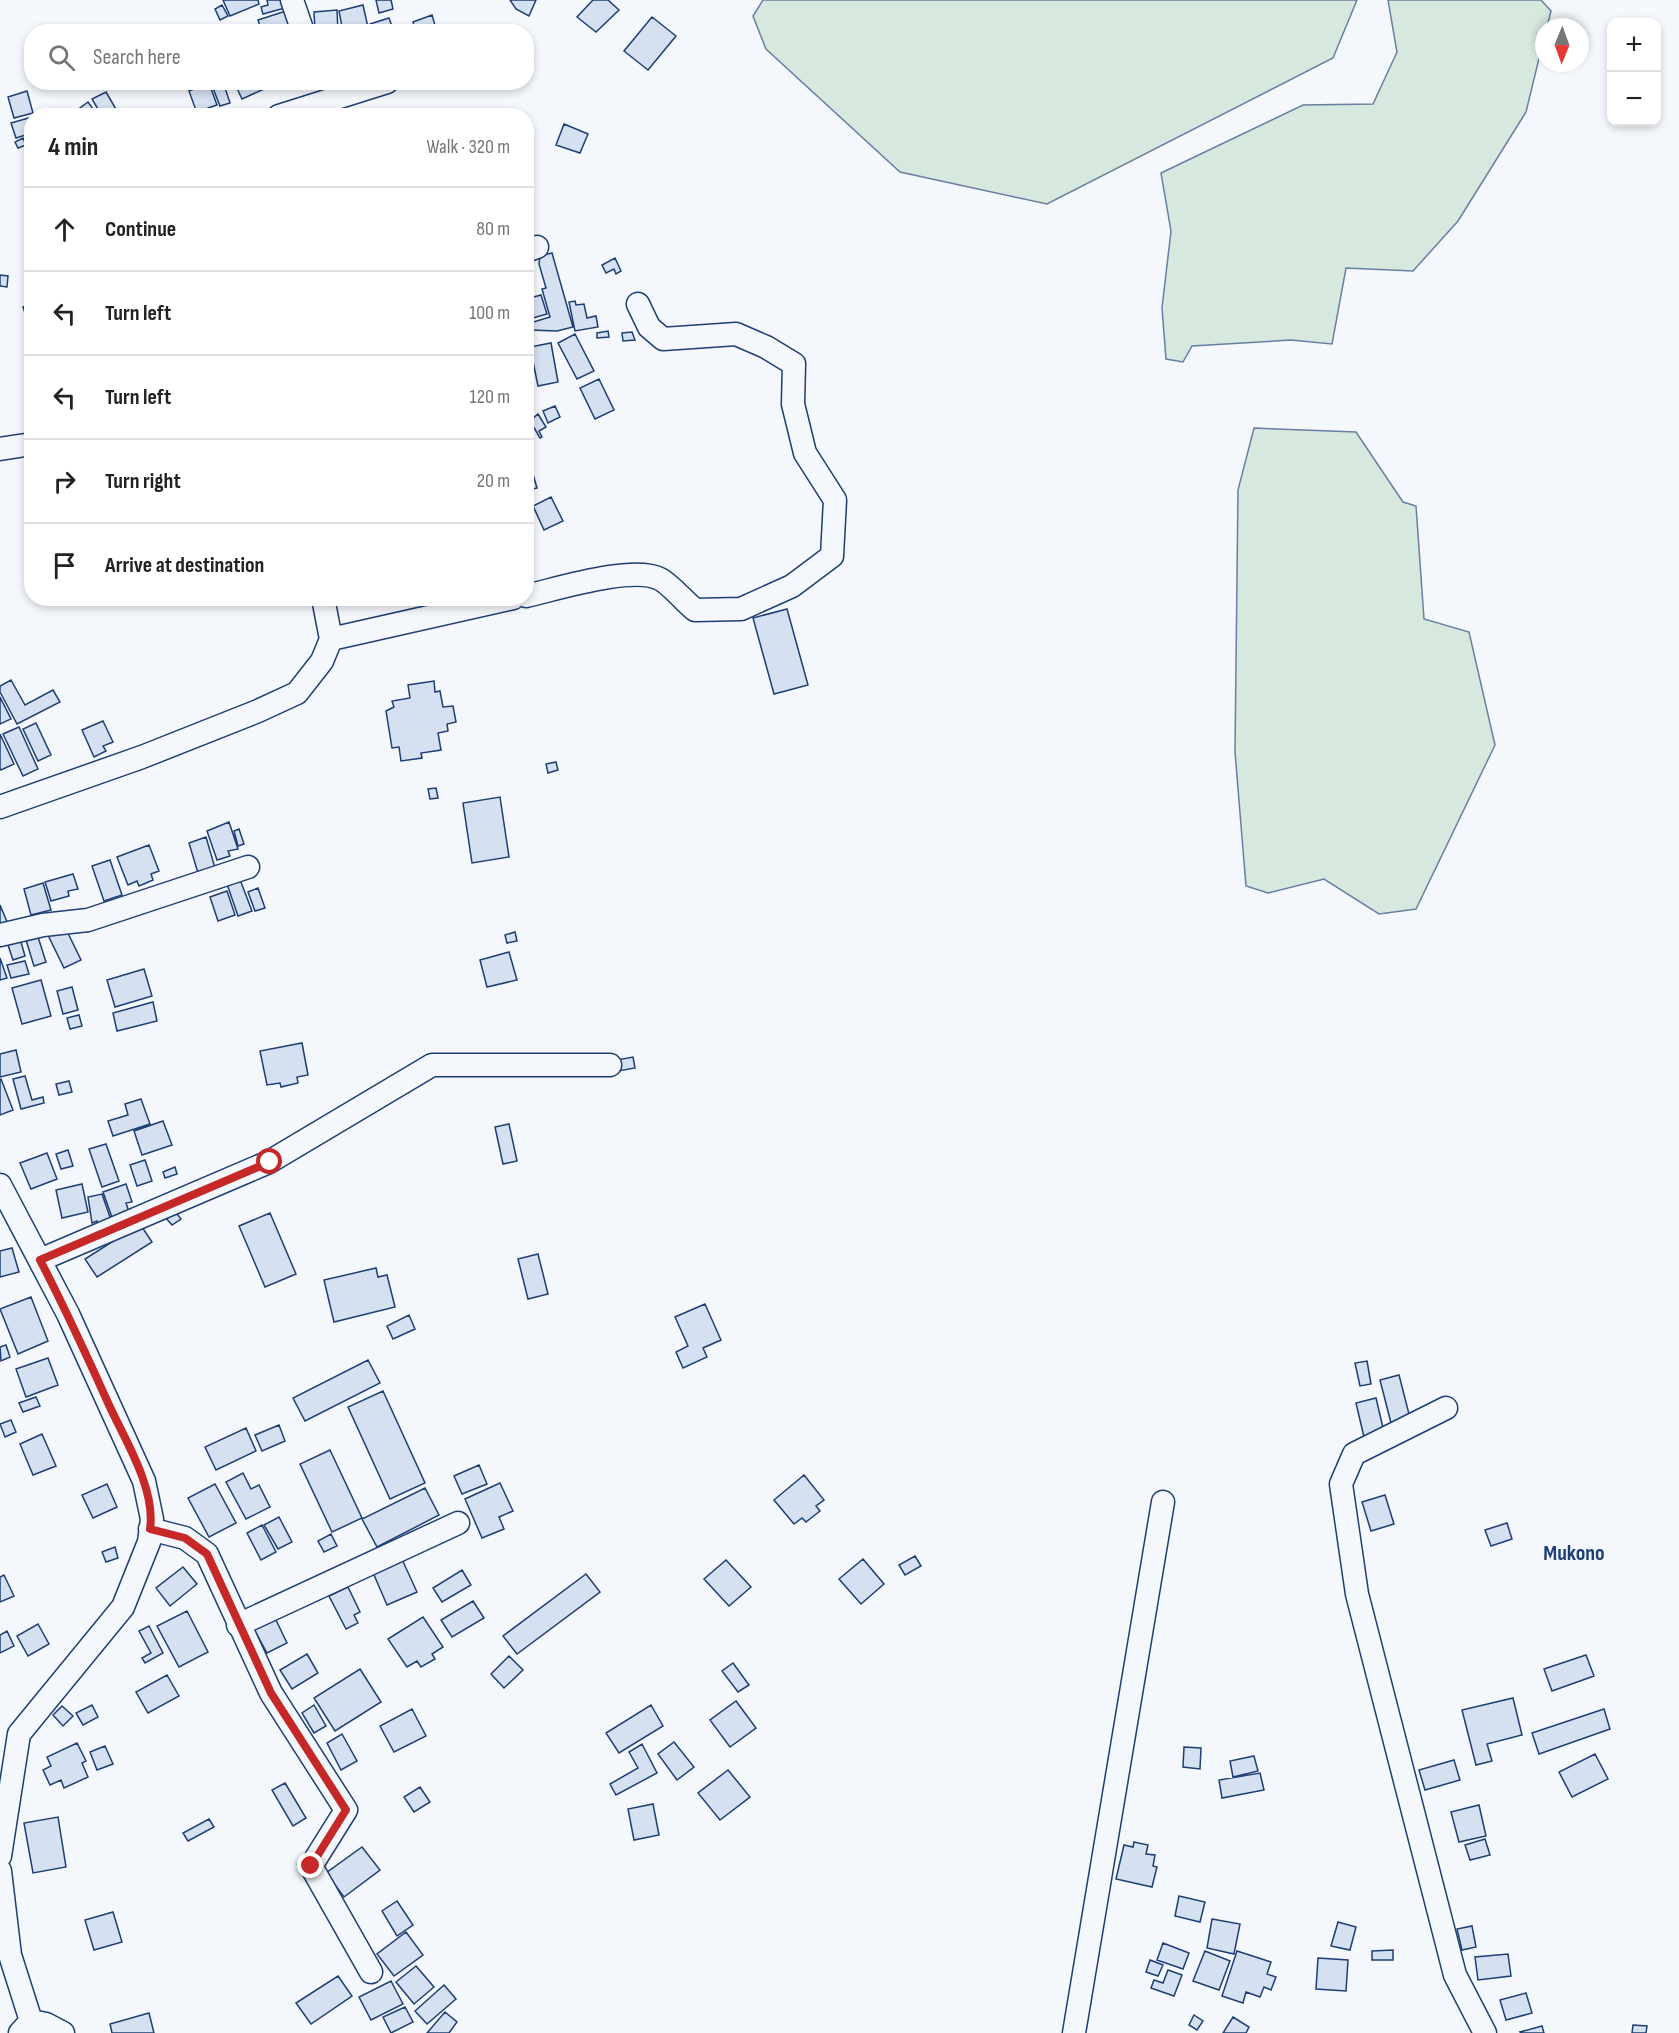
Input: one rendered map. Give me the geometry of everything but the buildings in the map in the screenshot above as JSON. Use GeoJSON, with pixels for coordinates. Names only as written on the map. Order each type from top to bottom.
{"type":"FeatureCollection","features":[{"type":"Feature","properties":{"kind":"street"},"geometry":{"type":"LineString","coordinates":[[292,0],[300,24]]}},
{"type":"Feature","properties":{"kind":"street"},"geometry":{"type":"LineString","coordinates":[[294,108],[326,91]]}},
{"type":"Feature","properties":{"kind":"street"},"geometry":{"type":"LineString","coordinates":[[534,594],[607,578],[639,574],[659,579],[695,610],[741,609],[792,585],[832,556],[835,500],[805,453],[793,404],[794,364],[766,347],[736,334],[663,339],[649,327],[638,304]]}},
{"type":"Feature","properties":{"kind":"street"},"geometry":{"type":"LineString","coordinates":[[0,449],[24,445]]}},
{"type":"Feature","properties":{"kind":"street"},"geometry":{"type":"LineString","coordinates":[[0,807],[142,757],[297,693],[322,661],[331,639],[325,606]]}},
{"type":"Feature","properties":{"kind":"street"},"geometry":{"type":"LineString","coordinates":[[331,639],[477,606]]}},
{"type":"Feature","properties":{"kind":"street"},"geometry":{"type":"LineString","coordinates":[[0,935],[43,925],[88,920],[248,867]]}},
{"type":"Feature","properties":{"kind":"street"},"geometry":{"type":"LineString","coordinates":[[40,1260],[270,1162],[432,1065],[610,1065]]}},
{"type":"Feature","properties":{"kind":"street"},"geometry":{"type":"LineString","coordinates":[[0,1185],[68,1314],[144,1481],[152,1518],[149,1542],[123,1607],[19,1734],[9,1735],[0,1856]]}},
{"type":"Feature","properties":{"kind":"street"},"geometry":{"type":"LineString","coordinates":[[1446,1408],[1354,1454],[1341,1484],[1357,1594],[1455,1975],[1485,2033]]}},
{"type":"Feature","properties":{"kind":"street"},"geometry":{"type":"LineString","coordinates":[[1074,2033],[1164,1502]]}},
{"type":"Feature","properties":{"kind":"street"},"geometry":{"type":"LineString","coordinates":[[238,1625],[458,1523]]}},
{"type":"Feature","properties":{"kind":"street"},"geometry":{"type":"LineString","coordinates":[[150,1529],[185,1538],[207,1554],[271,1693],[346,1810],[311,1866],[371,1972]]}},
{"type":"Feature","properties":{"kind":"street"},"geometry":{"type":"LineString","coordinates":[[0,1871],[10,1955],[25,2027],[46,2024],[63,2033]]}},
{"type":"Feature","properties":{"kind":"shaded area"},"geometry":{"type":"Polygon","coordinates":[[[763,0],[1357,0],[1333,58],[1047,204],[900,172],[766,49],[753,16],[763,0]]]}},
{"type":"Feature","properties":{"kind":"shaded area"},"geometry":{"type":"Polygon","coordinates":[[[1388,0],[1541,0],[1551,11],[1549,18],[1535,18],[1536,72],[1526,112],[1458,221],[1413,271],[1346,268],[1332,344],[1291,340],[1192,346],[1183,362],[1166,359],[1162,308],[1171,231],[1161,173],[1303,105],[1373,104],[1397,52],[1388,0]]]}},
{"type":"Feature","properties":{"kind":"shaded area"},"geometry":{"type":"Polygon","coordinates":[[[1254,428],[1356,432],[1403,502],[1416,506],[1424,619],[1469,632],[1495,745],[1416,909],[1379,914],[1324,879],[1268,893],[1246,886],[1235,752],[1238,490],[1254,428]]]}},
{"type":"Feature","properties":{"kind":"district","name":"Mukono"},"geometry":{"type":"Point","coordinates":[1574,1552]}},
{"type":"Feature","properties":{"kind":"route"},"geometry":{"type":"LineString","coordinates":[[270,1162],[40,1260],[68,1314],[144,1481],[152,1518],[150,1529],[185,1538],[207,1554],[271,1693],[346,1810],[311,1866]]}}]}
